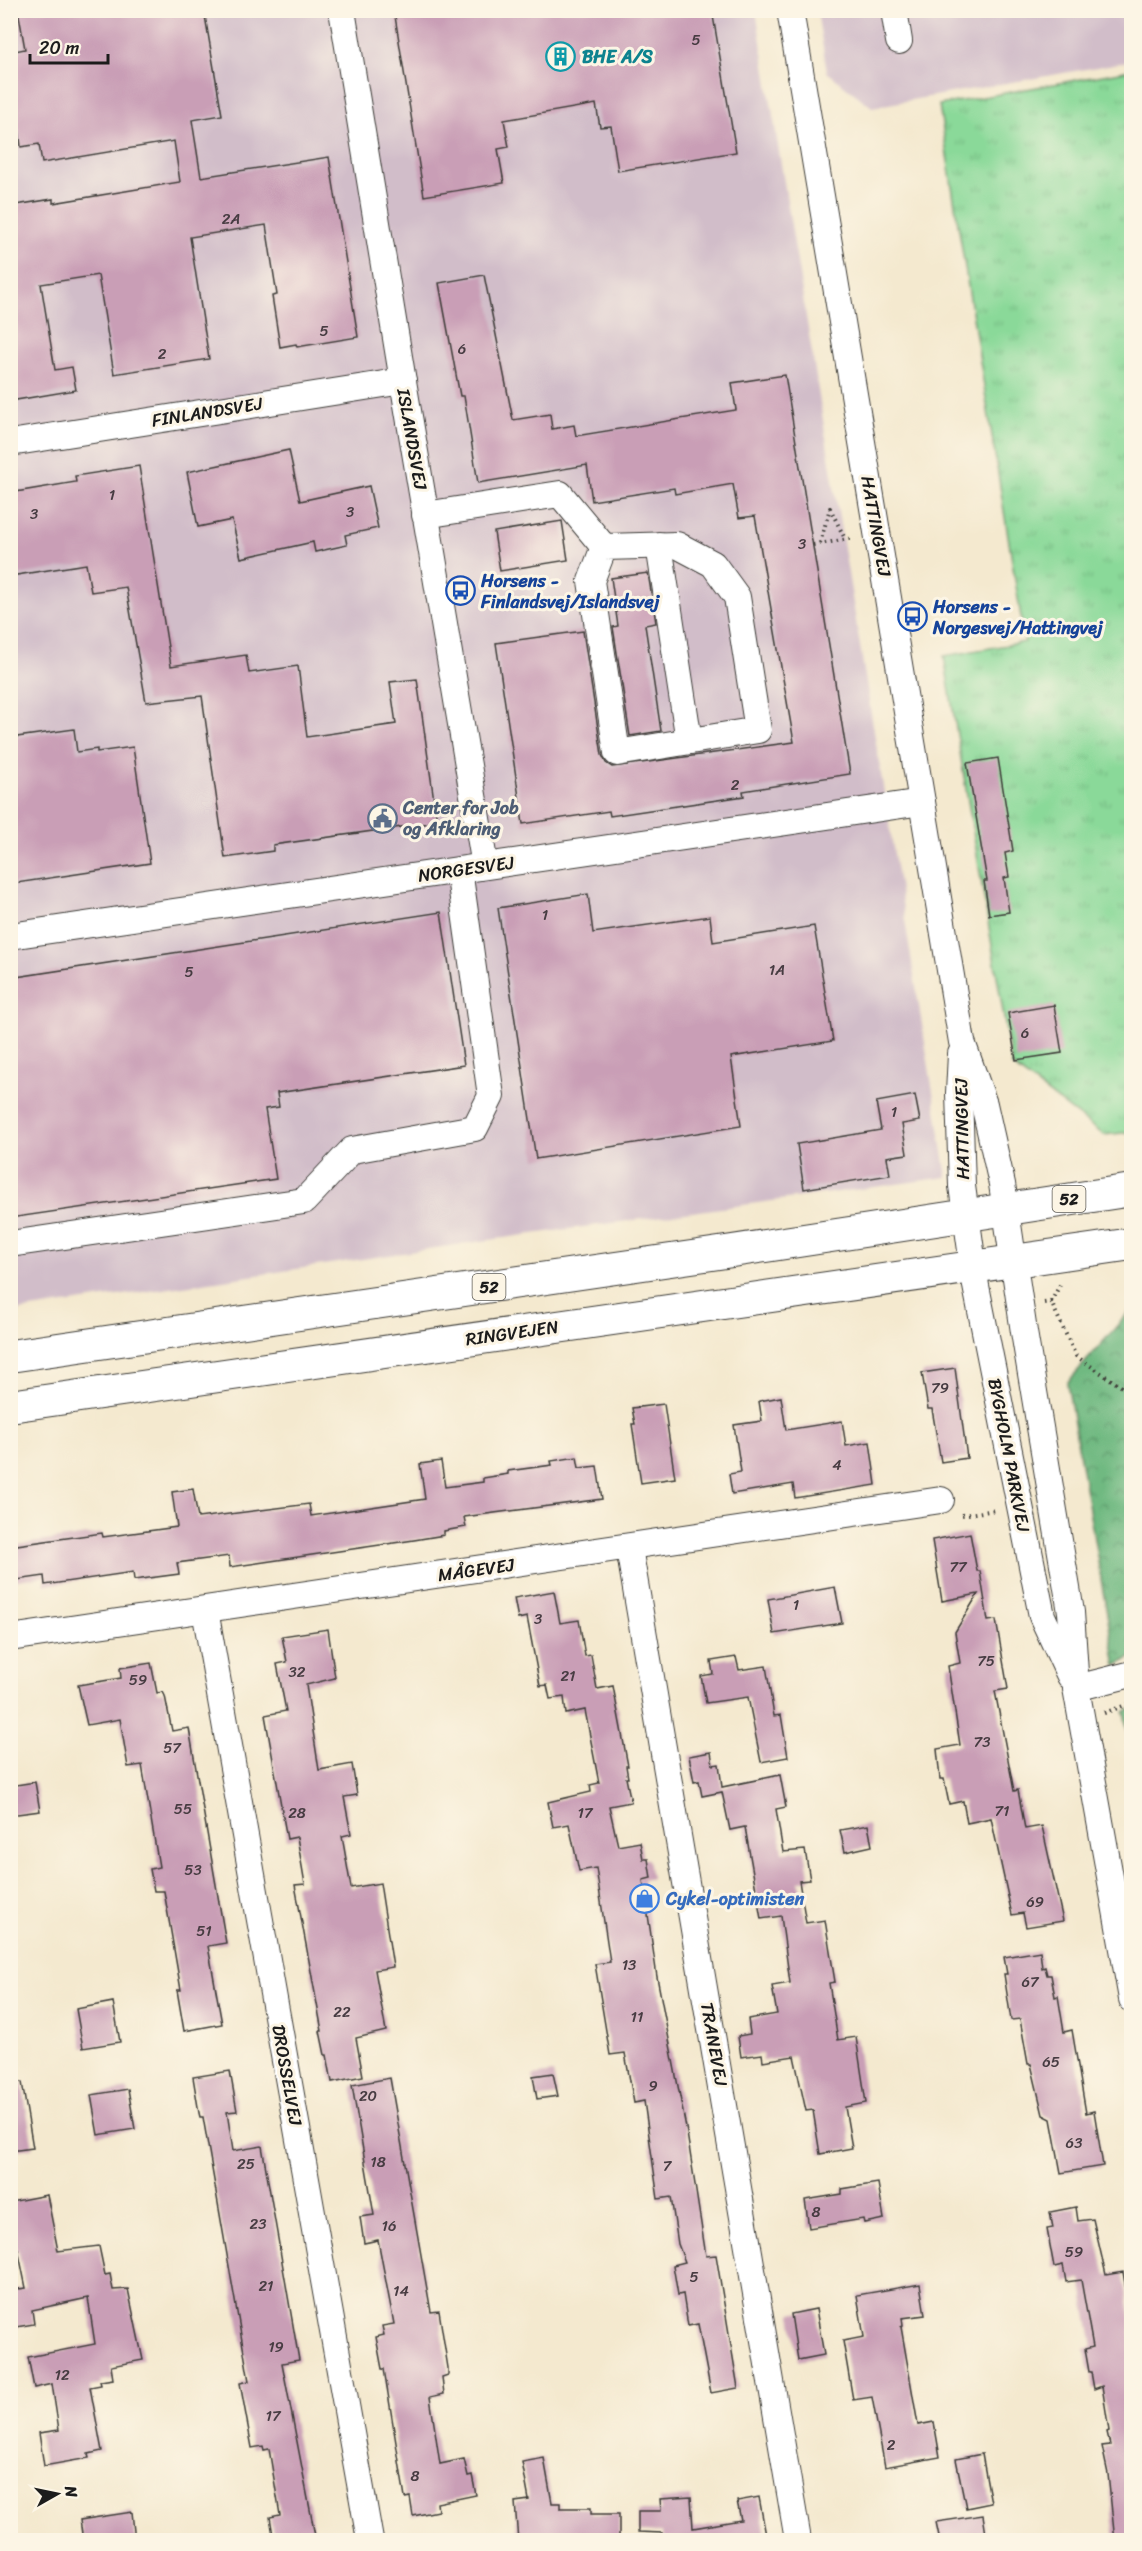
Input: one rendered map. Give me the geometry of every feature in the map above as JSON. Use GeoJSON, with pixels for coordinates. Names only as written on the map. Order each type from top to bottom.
{"type":"FeatureCollection","features":[{"type":"Feature","properties":{"kind":"main road","name":"52"},"geometry":{"type":"LineString","coordinates":[[10,1356],[1131,1190]]}},
{"type":"Feature","properties":{"kind":"main road","name":"RINGVEJEN"},"geometry":{"type":"LineString","coordinates":[[10,1406],[1131,1244]]}},
{"type":"Feature","properties":{"kind":"street","name":"ISLANDSVEJ"},"geometry":{"type":"LineString","coordinates":[[342,10],[485,866]]}},
{"type":"Feature","properties":{"kind":"street","name":"HATTINGVEJ"},"geometry":{"type":"LineString","coordinates":[[790,10],[962,1042],[984,1104],[1006,1209]]}},
{"type":"Feature","properties":{"kind":"street"},"geometry":{"type":"LineString","coordinates":[[894,10],[899,41]]}},
{"type":"Feature","properties":{"kind":"street","name":"FINLANDSVEJ"},"geometry":{"type":"LineString","coordinates":[[10,443],[403,381]]}},
{"type":"Feature","properties":{"kind":"street"},"geometry":{"type":"LineString","coordinates":[[426,515],[560,494],[604,547]]}},
{"type":"Feature","properties":{"kind":"street"},"geometry":{"type":"LineString","coordinates":[[659,545],[689,741]]}},
{"type":"Feature","properties":{"kind":"street"},"geometry":{"type":"LineString","coordinates":[[677,545],[713,564],[737,597],[758,730],[617,753],[591,581],[604,547],[677,545]]}},
{"type":"Feature","properties":{"kind":"street","name":"NORGESVEJ"},"geometry":{"type":"LineString","coordinates":[[10,936],[922,802]]}},
{"type":"Feature","properties":{"kind":"street"},"geometry":{"type":"LineString","coordinates":[[10,1244],[304,1201],[352,1150],[475,1128],[491,1096],[459,870]]}},
{"type":"Feature","properties":{"kind":"street","name":"HATTINGVEJ"},"geometry":{"type":"LineString","coordinates":[[962,1042],[959,1093],[962,1186],[967,1215]]}},
{"type":"Feature","properties":{"kind":"street","name":"BYGHOLM PARKVEJ"},"geometry":{"type":"LineString","coordinates":[[1006,1209],[1071,1612],[1076,1688],[1131,1999]]}},
{"type":"Feature","properties":{"kind":"street","name":"BYGHOLM PARKVEJ"},"geometry":{"type":"LineString","coordinates":[[967,1215],[974,1268],[1042,1616],[1076,1688]]}},
{"type":"Feature","properties":{"kind":"street","name":"MÅGEVEJ"},"geometry":{"type":"LineString","coordinates":[[10,1638],[941,1500]]}},
{"type":"Feature","properties":{"kind":"street","name":"TRANEVEJ"},"geometry":{"type":"LineString","coordinates":[[629,1548],[798,2541]]}},
{"type":"Feature","properties":{"kind":"street","name":"DROSSELVEJ"},"geometry":{"type":"LineString","coordinates":[[205,1610],[370,2541]]}},
{"type":"Feature","properties":{"kind":"street"},"geometry":{"type":"LineString","coordinates":[[1076,1688],[1123,1678],[1131,1674]]}},
{"type":"Feature","properties":{"kind":"path"},"geometry":{"type":"LineString","coordinates":[[813,545],[846,539],[830,508],[820,543]]}},
{"type":"Feature","properties":{"kind":"path"},"geometry":{"type":"LineString","coordinates":[[1020,1305],[1052,1302],[1076,1356],[1131,1394]]}},
{"type":"Feature","properties":{"kind":"path"},"geometry":{"type":"LineString","coordinates":[[941,1500],[956,1516],[1020,1506]]}},
{"type":"Feature","properties":{"kind":"shaded area"},"geometry":{"type":"Polygon","coordinates":[[[11,11],[756,11],[947,1177],[482,1241],[11,1312],[11,11]]]}},
{"type":"Feature","properties":{"kind":"shaded area"},"geometry":{"type":"Polygon","coordinates":[[[817,11],[1131,11],[1131,61],[872,107],[827,72],[817,11]]]}},
{"type":"Feature","properties":{"kind":"green space"},"geometry":{"type":"Polygon","coordinates":[[[1131,70],[1131,1132],[1104,1135],[1012,1066],[944,656],[1025,642],[939,105],[1131,70]]]}},
{"type":"Feature","properties":{"kind":"green space"},"geometry":{"type":"Polygon","coordinates":[[[1131,1310],[1132,1657],[1116,1666],[1067,1383],[1131,1310]]]}},
{"type":"Feature","properties":{"kind":"green space"},"geometry":{"type":"Polygon","coordinates":[[[1131,1709],[1131,1754],[1124,1712],[1131,1709]]]}},
{"type":"Feature","properties":{"kind":"building"},"geometry":{"type":"Polygon","coordinates":[[[18,10],[204,10],[222,115],[192,120],[201,177],[329,157],[358,337],[297,347],[296,344],[280,347],[272,296],[277,295],[266,225],[190,237],[209,359],[114,374],[98,275],[41,284],[55,370],[72,367],[76,390],[10,401],[10,206],[53,199],[53,203],[180,182],[174,141],[42,163],[39,144],[21,147],[19,129],[10,131],[10,52],[25,49],[18,10]]]}},
{"type":"Feature","properties":{"kind":"building","name":"BHE A/S"},"geometry":{"type":"Polygon","coordinates":[[[394,10],[712,10],[736,152],[618,171],[611,126],[600,127],[596,104],[504,120],[509,147],[498,149],[504,183],[424,196],[394,10]]]}},
{"type":"Feature","properties":{"kind":"building"},"geometry":{"type":"Polygon","coordinates":[[[484,275],[513,420],[550,414],[552,429],[574,425],[576,436],[736,410],[732,383],[785,375],[850,774],[743,791],[744,796],[610,816],[609,811],[523,824],[496,643],[583,631],[602,755],[606,763],[612,767],[794,742],[755,516],[739,518],[733,484],[675,494],[674,488],[592,501],[587,465],[478,483],[464,396],[460,396],[439,283],[484,275]]]}},
{"type":"Feature","properties":{"kind":"building"},"geometry":{"type":"Polygon","coordinates":[[[289,450],[300,501],[369,486],[378,528],[345,535],[347,545],[315,552],[313,542],[241,558],[232,520],[198,527],[187,472],[289,450]]]}},
{"type":"Feature","properties":{"kind":"building"},"geometry":{"type":"Polygon","coordinates":[[[139,466],[171,666],[246,655],[249,673],[298,666],[307,737],[396,724],[390,682],[417,679],[437,822],[273,845],[273,851],[225,858],[202,696],[146,702],[126,587],[91,592],[86,564],[10,576],[10,493],[76,482],[75,476],[139,466]]]}},
{"type":"Feature","properties":{"kind":"building"},"geometry":{"type":"Polygon","coordinates":[[[562,521],[568,560],[500,571],[494,532],[562,521]]]}},
{"type":"Feature","properties":{"kind":"building"},"geometry":{"type":"Polygon","coordinates":[[[648,573],[656,623],[645,625],[661,731],[630,736],[613,627],[618,626],[611,578],[648,573]]]}},
{"type":"Feature","properties":{"kind":"building"},"geometry":{"type":"Polygon","coordinates":[[[74,729],[77,752],[133,747],[150,863],[10,884],[10,738],[74,729]]]}},
{"type":"Feature","properties":{"kind":"building"},"geometry":{"type":"Polygon","coordinates":[[[998,758],[1013,851],[1005,853],[1009,877],[1004,878],[1009,912],[989,915],[984,881],[987,881],[967,763],[998,758]]]}},
{"type":"Feature","properties":{"kind":"building"},"geometry":{"type":"Polygon","coordinates":[[[588,894],[593,933],[710,916],[713,942],[814,926],[833,1041],[731,1057],[741,1126],[536,1159],[498,908],[588,894]]]}},
{"type":"Feature","properties":{"kind":"building"},"geometry":{"type":"Polygon","coordinates":[[[441,912],[464,1065],[277,1093],[279,1107],[265,1109],[276,1179],[10,1218],[10,978],[441,912]]]}},
{"type":"Feature","properties":{"kind":"building"},"geometry":{"type":"Polygon","coordinates":[[[1054,1005],[1062,1053],[1016,1060],[1008,1013],[1054,1005]]]}},
{"type":"Feature","properties":{"kind":"building"},"geometry":{"type":"Polygon","coordinates":[[[915,1095],[920,1121],[902,1124],[907,1154],[887,1157],[890,1175],[804,1189],[797,1144],[881,1130],[876,1102],[915,1095]]]}},
{"type":"Feature","properties":{"kind":"building"},"geometry":{"type":"Polygon","coordinates":[[[955,1368],[967,1458],[941,1462],[932,1409],[928,1409],[922,1373],[955,1368]]]}},
{"type":"Feature","properties":{"kind":"building"},"geometry":{"type":"Polygon","coordinates":[[[781,1397],[786,1430],[842,1421],[846,1446],[870,1442],[876,1485],[795,1498],[793,1484],[732,1494],[729,1474],[741,1472],[734,1425],[762,1421],[759,1401],[781,1397]]]}},
{"type":"Feature","properties":{"kind":"building"},"geometry":{"type":"Polygon","coordinates":[[[664,1404],[675,1478],[641,1483],[632,1424],[635,1424],[632,1408],[664,1404]]]}},
{"type":"Feature","properties":{"kind":"building"},"geometry":{"type":"Polygon","coordinates":[[[577,1457],[579,1468],[597,1466],[602,1499],[464,1517],[466,1527],[444,1531],[444,1535],[230,1567],[229,1556],[177,1563],[179,1574],[134,1580],[133,1572],[45,1585],[44,1576],[10,1581],[10,1546],[102,1533],[103,1537],[177,1527],[172,1492],[193,1489],[198,1518],[309,1504],[311,1516],[425,1499],[420,1464],[441,1461],[445,1487],[483,1482],[483,1478],[508,1474],[508,1471],[552,1465],[551,1461],[577,1457]]]}},
{"type":"Feature","properties":{"kind":"building"},"geometry":{"type":"Polygon","coordinates":[[[970,1533],[977,1571],[980,1571],[988,1621],[996,1620],[1008,1689],[995,1691],[1014,1791],[1018,1790],[1025,1829],[1042,1826],[1063,1921],[1026,1927],[1023,1913],[1012,1915],[991,1818],[967,1823],[963,1801],[949,1804],[944,1779],[940,1779],[937,1749],[960,1745],[948,1666],[960,1663],[955,1632],[978,1594],[942,1601],[932,1540],[970,1533]]]}},
{"type":"Feature","properties":{"kind":"building"},"geometry":{"type":"Polygon","coordinates":[[[835,1587],[842,1623],[774,1634],[768,1599],[835,1587]]]}},
{"type":"Feature","properties":{"kind":"building"},"geometry":{"type":"Polygon","coordinates":[[[554,1591],[560,1623],[579,1620],[585,1656],[591,1655],[597,1689],[613,1686],[628,1766],[626,1766],[628,1778],[626,1778],[631,1802],[609,1806],[618,1846],[640,1842],[643,1859],[648,1859],[651,1878],[643,1880],[657,1977],[687,2133],[706,2256],[716,2255],[738,2388],[711,2393],[698,2324],[688,2326],[683,2294],[678,2295],[673,2265],[685,2262],[678,2244],[671,2197],[658,2199],[644,2101],[634,2103],[625,2053],[610,2055],[595,1964],[610,1962],[596,1868],[579,1871],[569,1824],[553,1827],[548,1802],[591,1792],[590,1785],[599,1783],[585,1710],[566,1714],[564,1697],[550,1699],[547,1685],[540,1686],[527,1617],[518,1619],[514,1598],[554,1591]]]}},
{"type":"Feature","properties":{"kind":"building"},"geometry":{"type":"Polygon","coordinates":[[[328,1629],[335,1678],[306,1685],[319,1770],[352,1764],[357,1795],[344,1797],[351,1834],[342,1836],[351,1888],[380,1883],[393,1967],[375,1970],[386,2031],[356,2038],[363,2076],[332,2082],[320,2031],[322,2031],[295,1885],[305,1884],[297,1837],[287,1839],[265,1715],[286,1711],[277,1664],[287,1662],[282,1636],[328,1629]]]}},
{"type":"Feature","properties":{"kind":"building"},"geometry":{"type":"Polygon","coordinates":[[[736,1657],[739,1670],[766,1666],[774,1716],[781,1715],[788,1757],[761,1762],[748,1697],[706,1703],[701,1676],[713,1674],[711,1661],[736,1657]]]}},
{"type":"Feature","properties":{"kind":"building"},"geometry":{"type":"Polygon","coordinates":[[[151,1663],[157,1693],[163,1692],[165,1696],[172,1731],[189,1728],[226,1943],[208,1946],[222,2024],[184,2031],[177,1990],[181,1990],[164,1891],[154,1891],[150,1869],[159,1867],[142,1765],[128,1767],[120,1719],[87,1725],[78,1685],[121,1678],[120,1668],[151,1663]]]}},
{"type":"Feature","properties":{"kind":"building"},"geometry":{"type":"Polygon","coordinates":[[[711,1752],[713,1765],[719,1764],[722,1787],[780,1775],[786,1807],[776,1809],[783,1852],[805,1850],[810,1880],[799,1881],[806,1923],[825,1920],[835,1982],[829,1983],[838,2040],[856,2037],[866,2103],[845,2107],[852,2148],[820,2154],[813,2110],[806,2111],[794,2056],[763,2061],[762,2054],[741,2057],[738,2036],[750,2034],[748,2019],[777,2014],[772,1986],[790,1983],[781,1916],[761,1919],[745,1827],[730,1830],[722,1792],[702,1796],[699,1781],[694,1782],[689,1756],[711,1752]]]}},
{"type":"Feature","properties":{"kind":"building"},"geometry":{"type":"Polygon","coordinates":[[[35,1782],[40,1811],[10,1815],[10,1786],[35,1782]]]}},
{"type":"Feature","properties":{"kind":"building"},"geometry":{"type":"Polygon","coordinates":[[[868,1825],[872,1846],[845,1852],[840,1830],[868,1825]]]}},
{"type":"Feature","properties":{"kind":"building"},"geometry":{"type":"Polygon","coordinates":[[[1040,1951],[1042,1968],[1045,1967],[1047,1975],[1051,1975],[1055,1997],[1058,1996],[1064,2032],[1072,2030],[1086,2113],[1094,2111],[1103,2166],[1061,2173],[1051,2119],[1043,2115],[1031,2064],[1028,2064],[1020,2019],[1011,2020],[1004,1974],[1007,1974],[1004,1957],[1040,1951]]]}},
{"type":"Feature","properties":{"kind":"building"},"geometry":{"type":"Polygon","coordinates":[[[113,2002],[120,2042],[83,2048],[76,2009],[113,2002]]]}},
{"type":"Feature","properties":{"kind":"building"},"geometry":{"type":"Polygon","coordinates":[[[230,2071],[237,2111],[227,2112],[233,2151],[262,2146],[299,2360],[282,2363],[316,2541],[274,2541],[270,2517],[280,2515],[269,2449],[264,2450],[263,2446],[252,2448],[240,2383],[249,2381],[203,2117],[200,2117],[199,2113],[193,2077],[230,2071]]]}},
{"type":"Feature","properties":{"kind":"building"},"geometry":{"type":"Polygon","coordinates":[[[553,2073],[558,2096],[537,2099],[533,2076],[553,2073]]]}},
{"type":"Feature","properties":{"kind":"building"},"geometry":{"type":"Polygon","coordinates":[[[390,2078],[431,2312],[439,2311],[448,2368],[448,2375],[442,2377],[444,2394],[430,2397],[440,2464],[464,2459],[468,2476],[472,2475],[476,2495],[437,2503],[438,2511],[413,2516],[410,2497],[405,2498],[384,2369],[382,2369],[376,2337],[384,2335],[382,2326],[394,2324],[378,2240],[364,2243],[360,2217],[374,2215],[352,2085],[390,2078]]]}},
{"type":"Feature","properties":{"kind":"building"},"geometry":{"type":"Polygon","coordinates":[[[22,2082],[33,2148],[10,2151],[10,2083],[22,2082]]]}},
{"type":"Feature","properties":{"kind":"building"},"geometry":{"type":"Polygon","coordinates":[[[128,2089],[135,2129],[98,2135],[91,2095],[128,2089]]]}},
{"type":"Feature","properties":{"kind":"building"},"geometry":{"type":"Polygon","coordinates":[[[878,2183],[884,2219],[864,2223],[863,2219],[809,2228],[805,2200],[842,2194],[842,2189],[878,2183]]]}},
{"type":"Feature","properties":{"kind":"building"},"geometry":{"type":"Polygon","coordinates":[[[47,2195],[58,2251],[99,2246],[105,2275],[110,2274],[113,2290],[128,2289],[143,2360],[111,2366],[113,2379],[100,2381],[101,2385],[90,2387],[102,2451],[88,2454],[89,2458],[44,2466],[39,2433],[59,2430],[52,2384],[34,2388],[28,2357],[95,2344],[88,2298],[32,2310],[34,2324],[10,2328],[10,2290],[26,2288],[18,2249],[10,2250],[10,2202],[47,2195]]]}},
{"type":"Feature","properties":{"kind":"building"},"geometry":{"type":"Polygon","coordinates":[[[1076,2207],[1078,2221],[1093,2219],[1106,2275],[1123,2272],[1131,2319],[1131,2541],[1115,2541],[1108,2474],[1102,2446],[1110,2445],[1107,2432],[1109,2431],[1102,2386],[1094,2389],[1091,2372],[1089,2372],[1085,2349],[1093,2347],[1081,2280],[1066,2282],[1063,2265],[1054,2267],[1047,2229],[1053,2228],[1050,2212],[1076,2207]]]}},
{"type":"Feature","properties":{"kind":"building"},"geometry":{"type":"Polygon","coordinates":[[[920,2284],[925,2315],[902,2318],[903,2326],[901,2327],[918,2425],[934,2422],[940,2457],[885,2467],[872,2397],[853,2400],[843,2341],[864,2337],[857,2295],[920,2284]]]}},
{"type":"Feature","properties":{"kind":"building"},"geometry":{"type":"Polygon","coordinates":[[[816,2309],[824,2355],[798,2360],[791,2314],[816,2309]]]}},
{"type":"Feature","properties":{"kind":"building"},"geometry":{"type":"Polygon","coordinates":[[[982,2454],[991,2503],[966,2508],[956,2459],[982,2454]]]}},
{"type":"Feature","properties":{"kind":"building"},"geometry":{"type":"Polygon","coordinates":[[[544,2458],[552,2503],[560,2503],[560,2508],[591,2508],[591,2514],[619,2514],[619,2541],[518,2541],[515,2502],[529,2500],[522,2462],[544,2458]]]}},
{"type":"Feature","properties":{"kind":"building"},"geometry":{"type":"Polygon","coordinates":[[[691,2497],[693,2528],[741,2520],[737,2501],[759,2497],[767,2541],[662,2541],[662,2533],[638,2532],[638,2511],[661,2511],[660,2499],[691,2497]]]}},
{"type":"Feature","properties":{"kind":"building"},"geometry":{"type":"Polygon","coordinates":[[[132,2512],[135,2541],[83,2541],[80,2520],[132,2512]]]}},
{"type":"Feature","properties":{"kind":"building"},"geometry":{"type":"Polygon","coordinates":[[[983,2515],[987,2541],[940,2541],[936,2522],[983,2515]]]}},
{"type":"Feature","properties":{"kind":"place","name":"BHE A/S"},"geometry":{"type":"Point","coordinates":[561,57]}},
{"type":"Feature","properties":{"kind":"place","name":"Horsens - Finlandsvej/Islandsvej"},"geometry":{"type":"Point","coordinates":[460,591]}},
{"type":"Feature","properties":{"kind":"place","name":"Horsens - Norgesvej/Hattingvej"},"geometry":{"type":"Point","coordinates":[912,617]}},
{"type":"Feature","properties":{"kind":"place","name":"Center for Job og Afklaring"},"geometry":{"type":"Point","coordinates":[382,818]}},
{"type":"Feature","properties":{"kind":"place","name":"Cykel-optimisten"},"geometry":{"type":"Point","coordinates":[645,1899]}}]}
